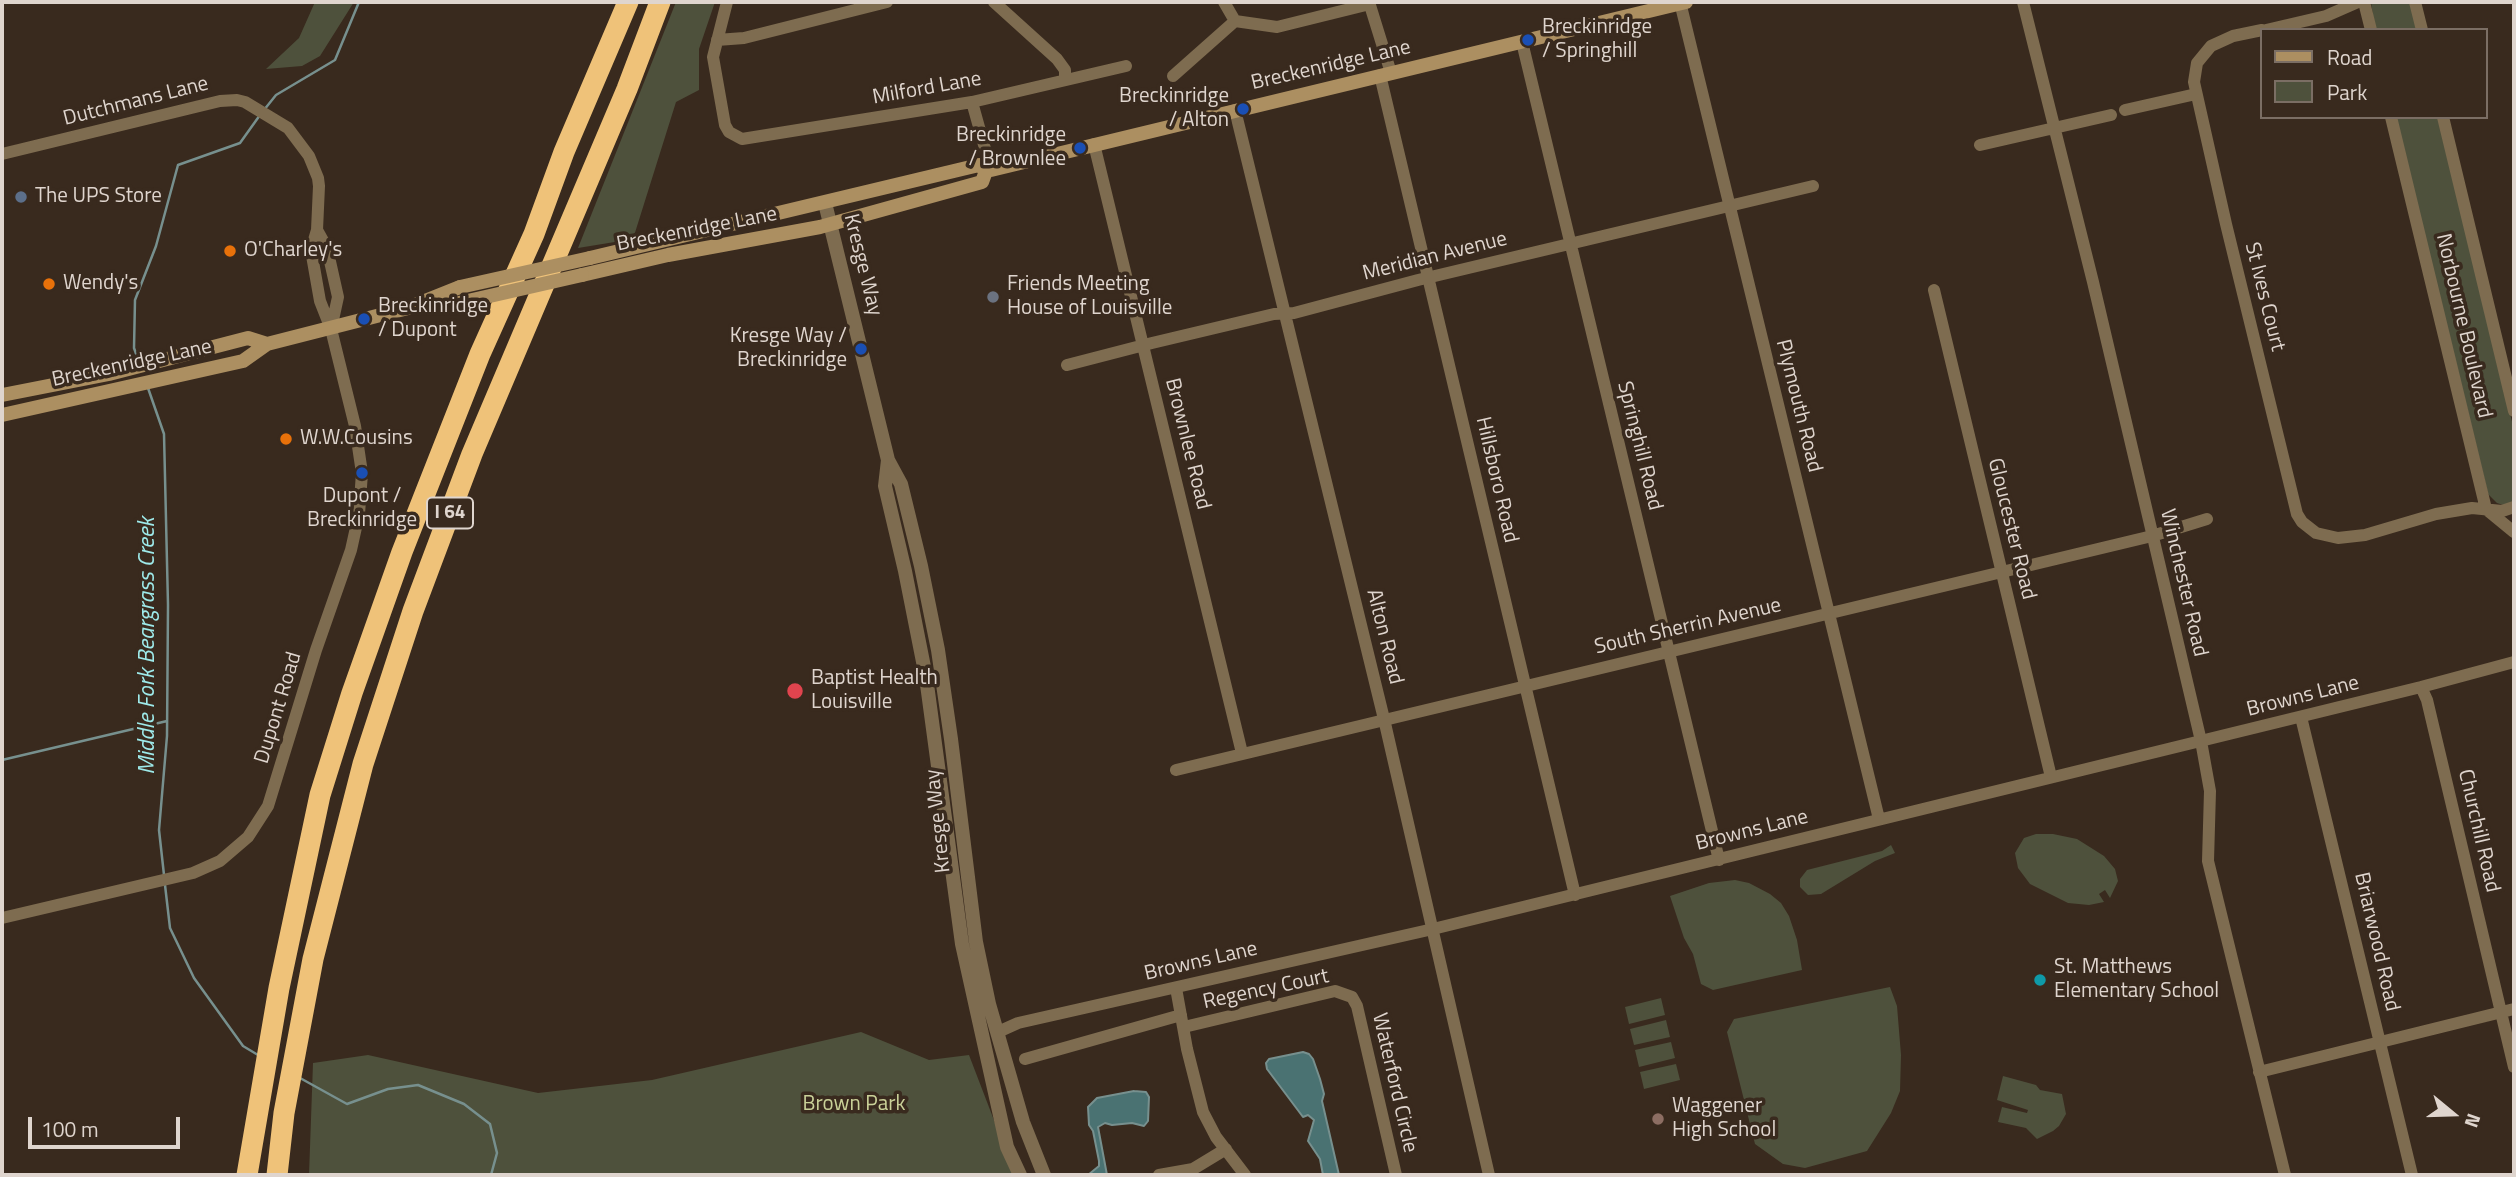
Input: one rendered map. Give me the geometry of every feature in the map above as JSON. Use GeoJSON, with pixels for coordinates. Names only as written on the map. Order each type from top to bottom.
{"type":"FeatureCollection","features":[{"type":"Feature","properties":{"kind":"highway","name":"I 64"},"geometry":{"type":"LineString","coordinates":[[247,1175],[272,1029],[320,795],[352,693],[402,552],[480,354],[534,234],[564,152],[628,2]]}},
{"type":"Feature","properties":{"kind":"highway","name":"I 64"},"geometry":{"type":"LineString","coordinates":[[277,1175],[286,1103],[313,959],[363,764],[413,611],[472,454],[627,89],[660,2]]}},
{"type":"Feature","properties":{"kind":"main road","name":"Breckenridge Lane"},"geometry":{"type":"LineString","coordinates":[[408,309],[430,297],[460,287],[979,166],[989,171],[1682,2]]}},
{"type":"Feature","properties":{"kind":"main road","name":"Breckenridge Lane"},"geometry":{"type":"LineString","coordinates":[[2,415],[243,361],[267,344],[408,309],[459,303],[668,255],[831,224],[982,182],[989,171]]}},
{"type":"Feature","properties":{"kind":"main road","name":"Breckenridge Lane"},"geometry":{"type":"LineString","coordinates":[[2,395],[122,371],[248,338],[267,344]]}},
{"type":"Feature","properties":{"kind":"street"},"geometry":{"type":"LineString","coordinates":[[727,2],[717,40],[744,38],[887,2]]}},
{"type":"Feature","properties":{"kind":"street"},"geometry":{"type":"LineString","coordinates":[[994,2],[1057,59],[1065,70],[1065,80]]}},
{"type":"Feature","properties":{"kind":"street"},"geometry":{"type":"LineString","coordinates":[[1224,2],[1236,21],[1277,27],[1369,3]]}},
{"type":"Feature","properties":{"kind":"street","name":"Plymouth Road"},"geometry":{"type":"LineString","coordinates":[[1682,2],[1827,613],[1879,819]]}},
{"type":"Feature","properties":{"kind":"street","name":"Winchester Road"},"geometry":{"type":"LineString","coordinates":[[2023,2],[2093,282],[2202,741],[2210,791],[2208,861],[2285,1175]]}},
{"type":"Feature","properties":{"kind":"street"},"geometry":{"type":"LineString","coordinates":[[2273,28],[2326,16],[2358,2]]}},
{"type":"Feature","properties":{"kind":"street"},"geometry":{"type":"LineString","coordinates":[[2364,2],[2370,28]]}},
{"type":"Feature","properties":{"kind":"street"},"geometry":{"type":"LineString","coordinates":[[2415,2],[2422,28]]}},
{"type":"Feature","properties":{"kind":"street","name":"Hillsboro Road"},"geometry":{"type":"LineString","coordinates":[[1369,3],[1427,279],[1575,895]]}},
{"type":"Feature","properties":{"kind":"street"},"geometry":{"type":"LineString","coordinates":[[1173,76],[1236,21]]}},
{"type":"Feature","properties":{"kind":"street","name":"St Ives Court"},"geometry":{"type":"LineString","coordinates":[[2260,31],[2220,40],[2205,51],[2197,63],[2194,82],[2297,514],[2302,522],[2316,533],[2330,538],[2352,537],[2417,518],[2472,508],[2486,509]]}},
{"type":"Feature","properties":{"kind":"street","name":"Milford Lane"},"geometry":{"type":"LineString","coordinates":[[717,40],[713,57],[723,120],[729,132],[749,140],[972,102],[1126,66]]}},
{"type":"Feature","properties":{"kind":"street","name":"Springhill Road"},"geometry":{"type":"LineString","coordinates":[[1522,42],[1719,860]]}},
{"type":"Feature","properties":{"kind":"street"},"geometry":{"type":"LineString","coordinates":[[2125,110],[2196,94]]}},
{"type":"Feature","properties":{"kind":"street","name":"Dutchmans Lane"},"geometry":{"type":"LineString","coordinates":[[2,154],[220,101],[245,102],[288,128],[315,167],[319,187],[317,230],[327,248],[338,297],[331,329]]}},
{"type":"Feature","properties":{"kind":"street"},"geometry":{"type":"LineString","coordinates":[[972,102],[989,171]]}},
{"type":"Feature","properties":{"kind":"street","name":"Alton Road"},"geometry":{"type":"LineString","coordinates":[[1235,110],[1384,719],[1489,1175]]}},
{"type":"Feature","properties":{"kind":"street"},"geometry":{"type":"LineString","coordinates":[[1980,145],[2111,115]]}},
{"type":"Feature","properties":{"kind":"street","name":"Norbourne Boulevard"},"geometry":{"type":"LineString","coordinates":[[2391,119],[2486,509]]}},
{"type":"Feature","properties":{"kind":"street","name":"Norbourne Boulevard"},"geometry":{"type":"LineString","coordinates":[[2443,119],[2514,411]]}},
{"type":"Feature","properties":{"kind":"street","name":"Brownlee Road"},"geometry":{"type":"LineString","coordinates":[[1094,144],[1242,753]]}},
{"type":"Feature","properties":{"kind":"street","name":"Meridian Avenue"},"geometry":{"type":"LineString","coordinates":[[1067,365],[1813,186]]}},
{"type":"Feature","properties":{"kind":"street","name":"Kresge Way"},"geometry":{"type":"LineString","coordinates":[[825,203],[888,460],[901,484],[937,650],[951,738],[975,942],[1023,1122],[1044,1175]]}},
{"type":"Feature","properties":{"kind":"street","name":"Gloucester Road"},"geometry":{"type":"LineString","coordinates":[[1934,290],[2051,777]]}},
{"type":"Feature","properties":{"kind":"street","name":"Dupont Road"},"geometry":{"type":"LineString","coordinates":[[2,918],[209,867],[233,853],[263,815],[276,783],[316,650],[351,550],[359,514],[361,463],[353,417],[331,329]]}},
{"type":"Feature","properties":{"kind":"street","name":"Kresge Way"},"geometry":{"type":"LineString","coordinates":[[888,460],[884,486],[905,571],[926,677],[962,944],[1007,1147],[1020,1175]]}},
{"type":"Feature","properties":{"kind":"street"},"geometry":{"type":"LineString","coordinates":[[2486,509],[2502,511],[2514,507]]}},
{"type":"Feature","properties":{"kind":"street"},"geometry":{"type":"LineString","coordinates":[[2486,509],[2514,532]]}},
{"type":"Feature","properties":{"kind":"street","name":"South Sherrin Avenue"},"geometry":{"type":"LineString","coordinates":[[1176,770],[2152,536],[2207,519]]}},
{"type":"Feature","properties":{"kind":"street","name":"Browns Lane"},"geometry":{"type":"LineString","coordinates":[[998,1032],[1018,1023],[1575,895],[2514,662]]}},
{"type":"Feature","properties":{"kind":"street","name":"Churchill Road"},"geometry":{"type":"LineString","coordinates":[[2421,687],[2427,700],[2508,1010],[2514,1067]]}},
{"type":"Feature","properties":{"kind":"street","name":"Briarwood Road"},"geometry":{"type":"LineString","coordinates":[[2301,717],[2412,1175]]}},
{"type":"Feature","properties":{"kind":"street"},"geometry":{"type":"LineString","coordinates":[[1176,988],[1187,1049],[1203,1112],[1245,1175]]}},
{"type":"Feature","properties":{"kind":"street","name":"Regency Court"},"geometry":{"type":"LineString","coordinates":[[1025,1059],[1183,1021],[1335,991],[1352,997],[1353,1000]]}},
{"type":"Feature","properties":{"kind":"street","name":"Waterford Circle"},"geometry":{"type":"LineString","coordinates":[[1353,1000],[1357,1006],[1396,1175]]}},
{"type":"Feature","properties":{"kind":"street"},"geometry":{"type":"LineString","coordinates":[[2259,1072],[2508,1010]]}},
{"type":"Feature","properties":{"kind":"street"},"geometry":{"type":"LineString","coordinates":[[1159,1175],[1193,1169],[1226,1149]]}},
{"type":"Feature","properties":{"kind":"green space"},"geometry":{"type":"Polygon","coordinates":[[[315,2],[354,2],[320,56],[302,66],[266,69],[299,38],[315,2]]]}},
{"type":"Feature","properties":{"kind":"green space"},"geometry":{"type":"Polygon","coordinates":[[[676,2],[715,2],[699,49],[699,90],[676,102],[633,239],[578,248],[676,2]]]}},
{"type":"Feature","properties":{"kind":"green space"},"geometry":{"type":"Polygon","coordinates":[[[2371,2],[2410,2],[2417,28],[2375,28],[2371,2]]]}},
{"type":"Feature","properties":{"kind":"green space"},"geometry":{"type":"Polygon","coordinates":[[[2396,119],[2439,119],[2514,430],[2514,503],[2497,503],[2488,494],[2396,119]]]}},
{"type":"Feature","properties":{"kind":"green space"},"geometry":{"type":"Polygon","coordinates":[[[2036,834],[2077,839],[2104,856],[2115,869],[2118,881],[2110,898],[2105,890],[2099,894],[2104,902],[2089,905],[2068,903],[2030,884],[2018,868],[2015,853],[2024,838],[2036,834]]]}},
{"type":"Feature","properties":{"kind":"green space"},"geometry":{"type":"Polygon","coordinates":[[[1891,845],[1895,853],[1875,861],[1821,894],[1808,895],[1800,887],[1800,879],[1807,870],[1882,851],[1891,845]]]}},
{"type":"Feature","properties":{"kind":"green space"},"geometry":{"type":"Polygon","coordinates":[[[1735,880],[1749,883],[1781,903],[1789,916],[1797,940],[1802,970],[1713,990],[1701,984],[1693,954],[1684,938],[1670,896],[1709,883],[1735,880]]]}},
{"type":"Feature","properties":{"kind":"green space"},"geometry":{"type":"Polygon","coordinates":[[[1890,987],[1897,1006],[1901,1055],[1900,1091],[1891,1113],[1867,1151],[1805,1168],[1783,1164],[1755,1144],[1727,1032],[1734,1019],[1890,987]]]}},
{"type":"Feature","properties":{"kind":"green space"},"geometry":{"type":"Polygon","coordinates":[[[1661,998],[1665,1015],[1629,1024],[1625,1007],[1661,998]]]}},
{"type":"Feature","properties":{"kind":"green space"},"geometry":{"type":"Polygon","coordinates":[[[1666,1020],[1670,1037],[1634,1045],[1630,1029],[1666,1020]]]}},
{"type":"Feature","properties":{"kind":"green space","name":"Brown Park"},"geometry":{"type":"Polygon","coordinates":[[[861,1032],[929,1060],[969,1055],[1015,1175],[309,1175],[313,1063],[368,1055],[538,1093],[652,1080],[861,1032]]]}},
{"type":"Feature","properties":{"kind":"green space"},"geometry":{"type":"Polygon","coordinates":[[[1671,1042],[1675,1058],[1639,1067],[1635,1050],[1671,1042]]]}},
{"type":"Feature","properties":{"kind":"green space"},"geometry":{"type":"Polygon","coordinates":[[[1676,1064],[1680,1080],[1644,1089],[1640,1072],[1676,1064]]]}},
{"type":"Feature","properties":{"kind":"green space"},"geometry":{"type":"Polygon","coordinates":[[[2003,1076],[2036,1085],[2040,1090],[2062,1094],[2066,1114],[2059,1126],[2037,1139],[2026,1128],[1998,1122],[2002,1107],[2027,1113],[2028,1110],[1997,1100],[2003,1076]]]}},
{"type":"Feature","properties":{"kind":"water"},"geometry":{"type":"Polygon","coordinates":[[[1303,1052],[1313,1059],[1320,1079],[1324,1094],[1322,1101],[1339,1175],[1323,1175],[1320,1159],[1308,1141],[1314,1120],[1308,1115],[1303,1117],[1267,1069],[1266,1063],[1269,1059],[1303,1052]]]}},
{"type":"Feature","properties":{"kind":"water"},"geometry":{"type":"Polygon","coordinates":[[[1134,1091],[1146,1092],[1149,1097],[1148,1121],[1144,1126],[1105,1123],[1098,1127],[1107,1175],[1088,1175],[1099,1166],[1099,1161],[1093,1131],[1089,1125],[1088,1107],[1097,1098],[1134,1091]]]}},
{"type":"Feature","properties":{"kind":"waterway","name":"Middle Fork Beargrass Creek"},"geometry":{"type":"LineString","coordinates":[[264,110],[276,95],[335,60],[359,2]]}},
{"type":"Feature","properties":{"kind":"waterway","name":"Middle Fork Beargrass Creek"},"geometry":{"type":"LineString","coordinates":[[139,362],[134,348],[135,300],[156,246],[178,165],[240,143],[260,115]]}},
{"type":"Feature","properties":{"kind":"waterway","name":"Middle Fork Beargrass Creek"},"geometry":{"type":"LineString","coordinates":[[148,388],[164,434],[168,605],[167,736],[159,830],[164,875]]}},
{"type":"Feature","properties":{"kind":"waterway"},"geometry":{"type":"LineString","coordinates":[[2,760],[167,721]]}},
{"type":"Feature","properties":{"kind":"waterway","name":"Middle Fork Beargrass Creek"},"geometry":{"type":"LineString","coordinates":[[165,885],[170,928],[194,978],[243,1046],[258,1055]]}},
{"type":"Feature","properties":{"kind":"waterway","name":"Middle Fork Beargrass Creek"},"geometry":{"type":"LineString","coordinates":[[300,1078],[347,1104],[388,1089],[418,1085],[464,1104],[490,1124],[497,1153],[491,1175]]}},
{"type":"Feature","properties":{"kind":"place","name":"Breckinridge / Springhill"},"geometry":{"type":"Point","coordinates":[1528,40]}},
{"type":"Feature","properties":{"kind":"place","name":"Breckinridge / Alton"},"geometry":{"type":"Point","coordinates":[1243,109]}},
{"type":"Feature","properties":{"kind":"place","name":"Breckinridge / Brownlee"},"geometry":{"type":"Point","coordinates":[1080,148]}},
{"type":"Feature","properties":{"kind":"place","name":"The UPS Store"},"geometry":{"type":"Point","coordinates":[21,197]}},
{"type":"Feature","properties":{"kind":"place","name":"O'Charley's"},"geometry":{"type":"Point","coordinates":[230,251]}},
{"type":"Feature","properties":{"kind":"place","name":"Wendy's"},"geometry":{"type":"Point","coordinates":[49,284]}},
{"type":"Feature","properties":{"kind":"place","name":"Friends Meeting House of Louisville"},"geometry":{"type":"Point","coordinates":[993,297]}},
{"type":"Feature","properties":{"kind":"place","name":"Breckinridge / Dupont"},"geometry":{"type":"Point","coordinates":[364,319]}},
{"type":"Feature","properties":{"kind":"place","name":"Kresge Way / Breckinridge"},"geometry":{"type":"Point","coordinates":[861,349]}},
{"type":"Feature","properties":{"kind":"place","name":"W.W.Cousins"},"geometry":{"type":"Point","coordinates":[286,439]}},
{"type":"Feature","properties":{"kind":"place","name":"Dupont / Breckinridge"},"geometry":{"type":"Point","coordinates":[362,473]}},
{"type":"Feature","properties":{"kind":"place","name":"Baptist Health Louisville"},"geometry":{"type":"Point","coordinates":[795,691]}},
{"type":"Feature","properties":{"kind":"place","name":"St. Matthews Elementary School"},"geometry":{"type":"Point","coordinates":[2040,980]}},
{"type":"Feature","properties":{"kind":"place","name":"Waggener High School"},"geometry":{"type":"Point","coordinates":[1658,1119]}}]}
